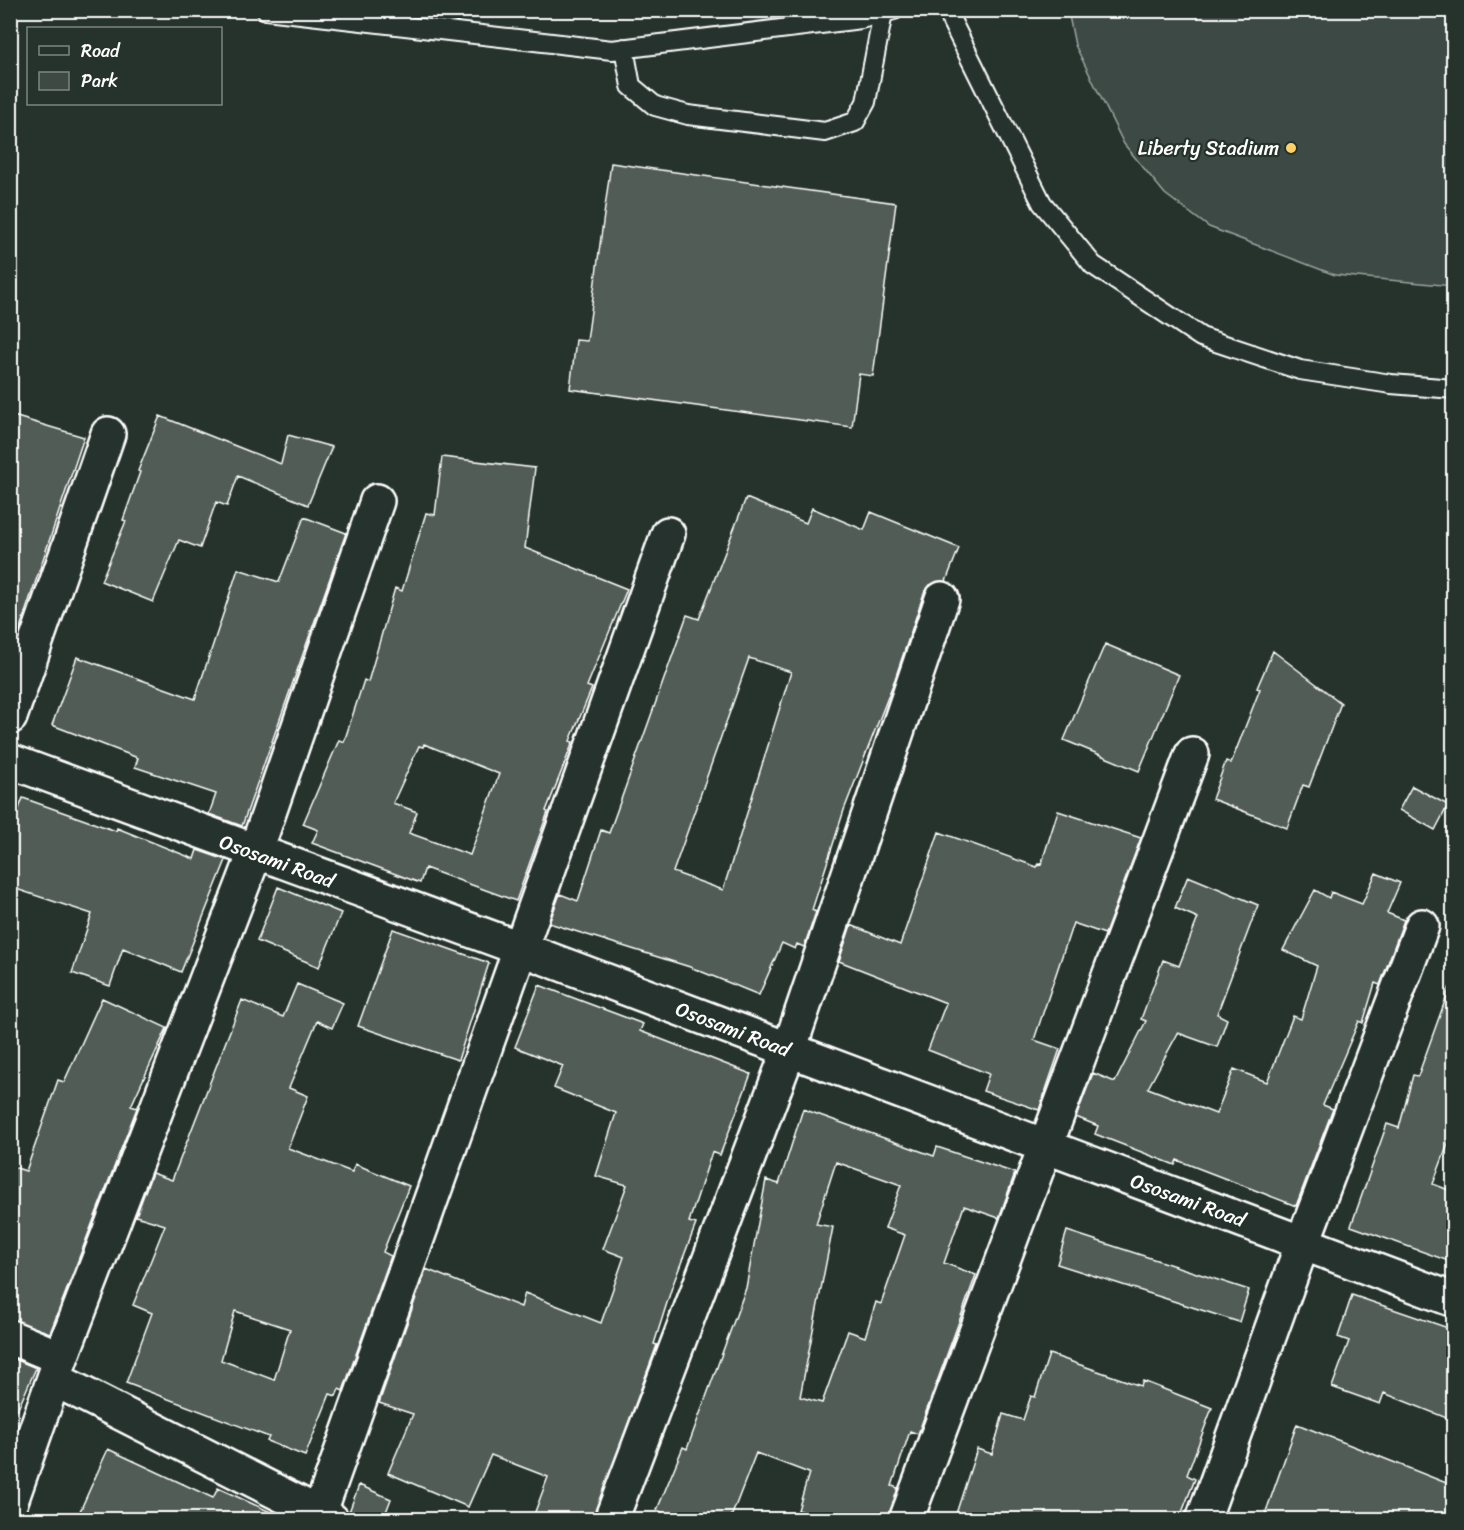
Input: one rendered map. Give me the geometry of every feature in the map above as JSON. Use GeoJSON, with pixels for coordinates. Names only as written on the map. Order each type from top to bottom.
{"type":"FeatureCollection","features":[{"type":"Feature","properties":{"kind":"street"},"geometry":{"type":"LineString","coordinates":[[10,717],[108,434]]}},
{"type":"Feature","properties":{"kind":"street"},"geometry":{"type":"LineString","coordinates":[[10,1504],[57,1368],[255,853],[377,501]]}},
{"type":"Feature","properties":{"kind":"street"},"geometry":{"type":"LineString","coordinates":[[10,1337],[57,1368],[323,1518],[519,948],[668,534]]}},
{"type":"Feature","properties":{"kind":"street"},"geometry":{"type":"LineString","coordinates":[[611,1520],[789,1050],[942,599]]}},
{"type":"Feature","properties":{"kind":"street"},"geometry":{"type":"LineString","coordinates":[[906,1520],[1192,754]]}},
{"type":"Feature","properties":{"kind":"street","name":"Ososami Road"},"geometry":{"type":"LineString","coordinates":[[10,761],[255,853],[519,948],[1454,1300]]}},
{"type":"Feature","properties":{"kind":"street"},"geometry":{"type":"LineString","coordinates":[[1203,1520],[1303,1242],[1422,926]]}},
{"type":"Feature","properties":{"kind":"lane"},"geometry":{"type":"LineString","coordinates":[[266,10],[408,25],[564,46],[624,48],[861,20],[889,12]]}},
{"type":"Feature","properties":{"kind":"lane"},"geometry":{"type":"LineString","coordinates":[[949,10],[952,22],[1042,203],[1094,265],[1201,337],[1300,370],[1391,384],[1454,389]]}},
{"type":"Feature","properties":{"kind":"lane"},"geometry":{"type":"LineString","coordinates":[[624,48],[631,86],[655,106],[688,115],[825,132],[855,122],[866,102],[889,12]]}},
{"type":"Feature","properties":{"kind":"green space","name":"Liberty Stadium"},"geometry":{"type":"Polygon","coordinates":[[[1068,11],[1453,11],[1453,286],[1335,275],[1209,227],[1165,194],[1124,144],[1075,45],[1068,11]]]}},
{"type":"Feature","properties":{"kind":"building"},"geometry":{"type":"Polygon","coordinates":[[[611,163],[896,203],[873,376],[859,374],[852,427],[570,389],[576,340],[587,341],[611,163]]]}},
{"type":"Feature","properties":{"kind":"building"},"geometry":{"type":"Polygon","coordinates":[[[10,415],[84,437],[10,658],[10,415]]]}},
{"type":"Feature","properties":{"kind":"building"},"geometry":{"type":"Polygon","coordinates":[[[160,416],[281,464],[288,435],[332,447],[308,505],[238,476],[227,506],[216,502],[200,548],[179,540],[153,602],[101,581],[126,521],[123,520],[140,472],[138,471],[160,416]]]}},
{"type":"Feature","properties":{"kind":"building"},"geometry":{"type":"Polygon","coordinates":[[[442,457],[535,468],[525,548],[627,589],[587,686],[592,688],[570,741],[573,742],[546,811],[548,812],[516,901],[425,868],[420,883],[312,843],[318,830],[303,824],[339,740],[344,742],[364,680],[368,682],[395,588],[402,591],[426,513],[435,515],[442,457]],[[424,744],[423,747],[419,746],[393,803],[417,812],[409,833],[470,855],[499,774],[424,744]]]}},
{"type":"Feature","properties":{"kind":"building"},"geometry":{"type":"Polygon","coordinates":[[[746,498],[806,523],[812,508],[864,530],[871,512],[959,548],[946,581],[930,585],[924,593],[895,679],[844,810],[812,910],[816,912],[804,947],[797,944],[795,949],[782,943],[759,995],[690,967],[549,923],[560,894],[578,901],[601,830],[609,833],[687,615],[699,619],[746,498]],[[749,658],[673,872],[723,890],[791,672],[749,658]]]}},
{"type":"Feature","properties":{"kind":"building"},"geometry":{"type":"Polygon","coordinates":[[[304,517],[346,533],[242,826],[209,814],[216,794],[135,767],[138,758],[52,725],[77,657],[195,699],[238,569],[279,582],[304,517]]]}},
{"type":"Feature","properties":{"kind":"building"},"geometry":{"type":"Polygon","coordinates":[[[1105,644],[1179,675],[1139,771],[1064,740],[1105,644]]]}},
{"type":"Feature","properties":{"kind":"building"},"geometry":{"type":"Polygon","coordinates":[[[1273,651],[1341,703],[1309,787],[1303,785],[1287,828],[1212,799],[1226,761],[1231,763],[1260,689],[1257,688],[1273,651]]]}},
{"type":"Feature","properties":{"kind":"building"},"geometry":{"type":"Polygon","coordinates":[[[1412,786],[1448,805],[1435,830],[1399,810],[1412,786]]]}},
{"type":"Feature","properties":{"kind":"building"},"geometry":{"type":"Polygon","coordinates":[[[23,798],[116,831],[117,828],[194,859],[197,850],[226,860],[181,972],[123,948],[110,986],[72,973],[92,914],[10,887],[10,832],[23,798]]]}},
{"type":"Feature","properties":{"kind":"building"},"geometry":{"type":"Polygon","coordinates":[[[1058,811],[1141,838],[1105,934],[1073,923],[1034,1040],[1060,1049],[1039,1110],[983,1091],[989,1074],[928,1050],[946,1003],[839,961],[851,925],[900,945],[939,832],[1037,867],[1041,865],[1058,811]]]}},
{"type":"Feature","properties":{"kind":"building"},"geometry":{"type":"Polygon","coordinates":[[[1376,873],[1400,883],[1387,913],[1404,920],[1380,985],[1375,983],[1363,1023],[1359,1021],[1323,1105],[1333,1109],[1296,1206],[1177,1160],[1175,1165],[1095,1134],[1098,1126],[1076,1117],[1093,1073],[1115,1082],[1146,1021],[1141,1019],[1163,960],[1179,966],[1198,918],[1175,908],[1188,876],[1258,905],[1217,1014],[1227,1019],[1217,1047],[1178,1033],[1148,1088],[1216,1114],[1234,1069],[1267,1082],[1293,1016],[1301,1019],[1317,966],[1283,950],[1315,890],[1329,898],[1331,892],[1362,904],[1376,873]]]}},
{"type":"Feature","properties":{"kind":"building"},"geometry":{"type":"Polygon","coordinates":[[[278,887],[341,913],[319,967],[257,941],[278,887]]]}},
{"type":"Feature","properties":{"kind":"building"},"geometry":{"type":"Polygon","coordinates":[[[393,929],[489,963],[458,1060],[358,1026],[393,929]]]}},
{"type":"Feature","properties":{"kind":"building"},"geometry":{"type":"Polygon","coordinates":[[[297,984],[343,1003],[332,1028],[317,1021],[289,1088],[308,1096],[288,1148],[352,1172],[355,1164],[409,1186],[383,1252],[391,1256],[343,1391],[339,1389],[336,1396],[330,1394],[305,1456],[267,1441],[269,1437],[126,1383],[152,1313],[133,1305],[165,1225],[136,1216],[152,1173],[172,1180],[242,1000],[283,1017],[297,984]],[[235,1311],[221,1360],[274,1380],[290,1329],[235,1311]]]}},
{"type":"Feature","properties":{"kind":"building"},"geometry":{"type":"Polygon","coordinates":[[[539,985],[643,1024],[640,1031],[751,1074],[720,1155],[712,1152],[689,1222],[696,1224],[672,1287],[654,1344],[657,1345],[593,1520],[532,1520],[548,1477],[491,1455],[468,1507],[388,1473],[413,1414],[379,1403],[426,1269],[521,1307],[525,1293],[601,1323],[624,1257],[603,1249],[627,1185],[596,1176],[616,1113],[554,1088],[563,1066],[515,1047],[539,985]]]}},
{"type":"Feature","properties":{"kind":"building"},"geometry":{"type":"Polygon","coordinates":[[[1450,987],[1454,987],[1454,1128],[1433,1184],[1454,1192],[1454,1263],[1351,1226],[1387,1124],[1399,1128],[1413,1075],[1418,1076],[1450,987]]]}},
{"type":"Feature","properties":{"kind":"building"},"geometry":{"type":"Polygon","coordinates":[[[102,998],[167,1028],[131,1106],[137,1108],[50,1333],[10,1319],[10,1166],[26,1171],[58,1080],[64,1082],[102,998]]]}},
{"type":"Feature","properties":{"kind":"building"},"geometry":{"type":"Polygon","coordinates":[[[803,1109],[934,1156],[937,1147],[1015,1173],[999,1218],[964,1206],[944,1263],[976,1275],[918,1434],[910,1431],[892,1486],[898,1488],[888,1520],[828,1520],[798,1510],[809,1473],[756,1453],[730,1520],[678,1520],[657,1510],[683,1447],[687,1449],[746,1288],[766,1180],[779,1184],[803,1109]],[[836,1162],[816,1224],[833,1227],[800,1397],[822,1403],[848,1331],[865,1337],[876,1302],[881,1304],[905,1235],[885,1228],[901,1185],[836,1162]]]}},
{"type":"Feature","properties":{"kind":"building"},"geometry":{"type":"Polygon","coordinates":[[[1067,1231],[1249,1290],[1239,1322],[1057,1264],[1067,1231]]]}},
{"type":"Feature","properties":{"kind":"building"},"geometry":{"type":"Polygon","coordinates":[[[1352,1295],[1454,1330],[1454,1421],[1384,1393],[1380,1404],[1332,1387],[1349,1341],[1338,1337],[1352,1295]]]}},
{"type":"Feature","properties":{"kind":"building"},"geometry":{"type":"Polygon","coordinates":[[[1049,1354],[1141,1386],[1143,1381],[1212,1408],[1187,1475],[1195,1479],[1179,1520],[954,1520],[977,1449],[992,1454],[1003,1414],[1023,1420],[1031,1396],[1035,1397],[1049,1354]]]}},
{"type":"Feature","properties":{"kind":"building"},"geometry":{"type":"Polygon","coordinates":[[[10,1357],[36,1368],[10,1427],[10,1357]]]}},
{"type":"Feature","properties":{"kind":"building"},"geometry":{"type":"Polygon","coordinates":[[[1297,1424],[1454,1486],[1454,1520],[1263,1520],[1297,1424]]]}},
{"type":"Feature","properties":{"kind":"building"},"geometry":{"type":"Polygon","coordinates":[[[108,1449],[213,1498],[218,1488],[288,1520],[76,1520],[108,1449]]]}},
{"type":"Feature","properties":{"kind":"building"},"geometry":{"type":"Polygon","coordinates":[[[359,1485],[391,1499],[383,1520],[351,1520],[349,1512],[359,1485]]]}},
{"type":"Feature","properties":{"kind":"place","name":"Liberty Stadium"},"geometry":{"type":"Point","coordinates":[1291,148]}}]}
